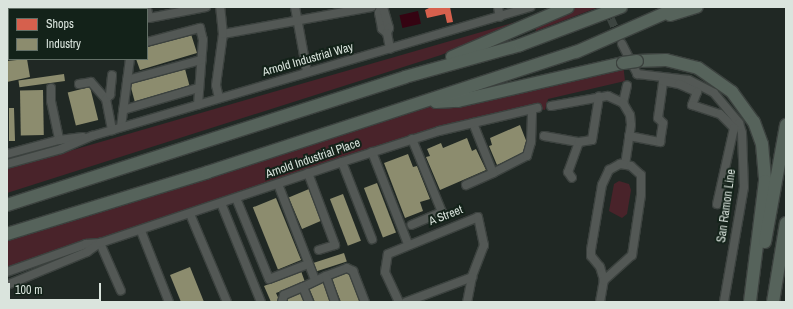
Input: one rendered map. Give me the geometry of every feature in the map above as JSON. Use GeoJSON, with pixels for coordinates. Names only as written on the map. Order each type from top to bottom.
{"type":"FeatureCollection","features":[{"type":"Feature","properties":{"kind":"highway"},"geometry":{"type":"LineString","coordinates":[[405,77],[568,7]]}},
{"type":"Feature","properties":{"kind":"highway"},"geometry":{"type":"LineString","coordinates":[[7,205],[405,77],[520,45],[621,7]]}},
{"type":"Feature","properties":{"kind":"highway"},"geometry":{"type":"LineString","coordinates":[[659,18],[679,7]]}},
{"type":"Feature","properties":{"kind":"highway"},"geometry":{"type":"LineString","coordinates":[[7,234],[421,103],[576,52],[659,18],[697,7]]}},
{"type":"Feature","properties":{"kind":"highway"},"geometry":{"type":"LineString","coordinates":[[421,103],[458,101],[637,61],[666,60],[698,68],[732,92],[754,122],[762,144],[765,181],[752,302]]}},
{"type":"Feature","properties":{"kind":"highway"},"geometry":{"type":"LineString","coordinates":[[752,302],[786,125]]}},
{"type":"Feature","properties":{"kind":"highway"},"geometry":{"type":"LineString","coordinates":[[7,201],[44,192]]}},
{"type":"Feature","properties":{"kind":"highway"},"geometry":{"type":"LineString","coordinates":[[773,302],[786,223]]}},
{"type":"Feature","properties":{"kind":"street"},"geometry":{"type":"LineString","coordinates":[[148,13],[149,18],[206,7]]}},
{"type":"Feature","properties":{"kind":"street"},"geometry":{"type":"LineString","coordinates":[[219,98],[216,85],[223,34],[220,7]]}},
{"type":"Feature","properties":{"kind":"street"},"geometry":{"type":"LineString","coordinates":[[296,7],[307,72]]}},
{"type":"Feature","properties":{"kind":"street"},"geometry":{"type":"LineString","coordinates":[[223,34],[372,7]]}},
{"type":"Feature","properties":{"kind":"street"},"geometry":{"type":"LineString","coordinates":[[382,7],[389,28],[387,33],[390,49]]}},
{"type":"Feature","properties":{"kind":"street"},"geometry":{"type":"LineString","coordinates":[[498,7],[500,17]]}},
{"type":"Feature","properties":{"kind":"street","name":"Arnold Industrial Way"},"geometry":{"type":"LineString","coordinates":[[7,164],[61,149],[92,136],[121,127],[530,7]]}},
{"type":"Feature","properties":{"kind":"street"},"geometry":{"type":"LineString","coordinates":[[148,42],[200,28],[203,40],[198,88],[198,105]]}},
{"type":"Feature","properties":{"kind":"street","name":"San Ramon Line"},"geometry":{"type":"LineString","coordinates":[[622,44],[637,74],[674,76],[688,80],[714,93],[739,123],[742,132],[744,187],[724,302]]}},
{"type":"Feature","properties":{"kind":"street"},"geometry":{"type":"LineString","coordinates":[[121,127],[130,60]]}},
{"type":"Feature","properties":{"kind":"street"},"geometry":{"type":"LineString","coordinates":[[127,80],[201,60]]}},
{"type":"Feature","properties":{"kind":"street"},"geometry":{"type":"LineString","coordinates":[[106,99],[110,95],[112,75]]}},
{"type":"Feature","properties":{"kind":"street"},"geometry":{"type":"LineString","coordinates":[[630,136],[660,142],[664,123],[658,118],[663,81],[679,84],[697,92],[692,106],[720,114],[734,128],[717,204]]}},
{"type":"Feature","properties":{"kind":"street"},"geometry":{"type":"LineString","coordinates":[[78,84],[91,82],[106,99],[112,130]]}},
{"type":"Feature","properties":{"kind":"street"},"geometry":{"type":"LineString","coordinates":[[623,103],[627,85]]}},
{"type":"Feature","properties":{"kind":"street"},"geometry":{"type":"LineString","coordinates":[[51,88],[51,100],[59,140]]}},
{"type":"Feature","properties":{"kind":"street"},"geometry":{"type":"LineString","coordinates":[[123,110],[198,88]]}},
{"type":"Feature","properties":{"kind":"street"},"geometry":{"type":"LineString","coordinates":[[551,106],[608,96],[623,103],[630,115],[630,136],[626,165]]}},
{"type":"Feature","properties":{"kind":"street"},"geometry":{"type":"LineString","coordinates":[[544,136],[579,142],[592,140],[599,97]]}},
{"type":"Feature","properties":{"kind":"street","name":"Arnold Industrial Place"},"geometry":{"type":"LineString","coordinates":[[7,272],[86,244],[100,243],[221,204],[308,173],[412,139],[534,109],[531,142],[527,156],[492,173]]}},
{"type":"Feature","properties":{"kind":"street"},"geometry":{"type":"LineString","coordinates":[[466,185],[492,173],[473,123]]}},
{"type":"Feature","properties":{"kind":"street","name":"Arnold Industrial Way"},"geometry":{"type":"LineString","coordinates":[[7,154],[59,140],[92,136]]}},
{"type":"Feature","properties":{"kind":"street"},"geometry":{"type":"LineString","coordinates":[[412,139],[442,212],[412,226]]}},
{"type":"Feature","properties":{"kind":"street"},"geometry":{"type":"LineString","coordinates":[[572,178],[568,172],[579,142]]}},
{"type":"Feature","properties":{"kind":"street"},"geometry":{"type":"LineString","coordinates":[[372,152],[408,244]]}},
{"type":"Feature","properties":{"kind":"street"},"geometry":{"type":"LineString","coordinates":[[342,162],[372,239]]}},
{"type":"Feature","properties":{"kind":"street"},"geometry":{"type":"LineString","coordinates":[[600,302],[604,280],[600,267],[591,256],[602,185],[610,170],[620,164],[626,165],[641,175],[642,195],[632,255],[604,280]]}},
{"type":"Feature","properties":{"kind":"street"},"geometry":{"type":"LineString","coordinates":[[308,173],[335,245],[319,250]]}},
{"type":"Feature","properties":{"kind":"street"},"geometry":{"type":"LineString","coordinates":[[278,184],[315,280]]}},
{"type":"Feature","properties":{"kind":"street"},"geometry":{"type":"LineString","coordinates":[[236,198],[269,279],[308,264]]}},
{"type":"Feature","properties":{"kind":"street"},"geometry":{"type":"LineString","coordinates":[[221,204],[261,302]]}},
{"type":"Feature","properties":{"kind":"street"},"geometry":{"type":"LineString","coordinates":[[190,214],[227,302]]}},
{"type":"Feature","properties":{"kind":"street","name":"A Street"},"geometry":{"type":"LineString","coordinates":[[399,302],[384,266],[388,254],[408,244],[478,217],[484,245],[472,277],[467,302]]}},
{"type":"Feature","properties":{"kind":"street"},"geometry":{"type":"LineString","coordinates":[[141,230],[169,302]]}},
{"type":"Feature","properties":{"kind":"street"},"geometry":{"type":"LineString","coordinates":[[100,243],[121,291]]}},
{"type":"Feature","properties":{"kind":"street","name":"Arnold Industrial Place"},"geometry":{"type":"LineString","coordinates":[[7,285],[87,252],[100,243]]}},
{"type":"Feature","properties":{"kind":"street"},"geometry":{"type":"LineString","coordinates":[[282,302],[284,295],[315,280],[347,268],[353,271],[365,302]]}},
{"type":"Feature","properties":{"kind":"street"},"geometry":{"type":"LineString","coordinates":[[326,276],[335,302]]}},
{"type":"Feature","properties":{"kind":"street"},"geometry":{"type":"LineString","coordinates":[[406,302],[472,277]]}},
{"type":"Feature","properties":{"kind":"street"},"geometry":{"type":"LineString","coordinates":[[303,287],[309,302]]}},
{"type":"Feature","properties":{"kind":"shaded area"},"geometry":{"type":"Polygon","coordinates":[[[558,7],[599,7],[536,31],[535,26],[558,7]]]}},
{"type":"Feature","properties":{"kind":"shaded area"},"geometry":{"type":"Polygon","coordinates":[[[418,11],[421,24],[402,28],[399,15],[418,11]]]}},
{"type":"Feature","properties":{"kind":"shaded area"},"geometry":{"type":"Polygon","coordinates":[[[533,17],[441,55],[7,193],[7,169],[533,17]]]}},
{"type":"Feature","properties":{"kind":"shaded area"},"geometry":{"type":"Polygon","coordinates":[[[623,63],[625,81],[548,99],[545,110],[537,108],[473,123],[7,272],[7,234],[421,103],[623,63]]]}},
{"type":"Feature","properties":{"kind":"shaded area"},"geometry":{"type":"Polygon","coordinates":[[[619,181],[629,184],[631,190],[627,214],[622,218],[609,211],[614,184],[619,181]]]}},
{"type":"Feature","properties":{"kind":"building: Shops"},"geometry":{"type":"Polygon","coordinates":[[[431,7],[450,7],[453,22],[447,23],[445,14],[427,18],[425,10],[431,7]]]}},
{"type":"Feature","properties":{"kind":"building: Industry"},"geometry":{"type":"Polygon","coordinates":[[[191,34],[197,53],[140,70],[136,60],[148,60],[148,47],[191,34]]]}},
{"type":"Feature","properties":{"kind":"building: Industry"},"geometry":{"type":"Polygon","coordinates":[[[27,60],[30,77],[7,82],[7,61],[27,60]]]}},
{"type":"Feature","properties":{"kind":"building: Industry"},"geometry":{"type":"Polygon","coordinates":[[[185,69],[190,88],[135,103],[130,84],[185,69]]]}},
{"type":"Feature","properties":{"kind":"building: Industry"},"geometry":{"type":"Polygon","coordinates":[[[64,74],[65,81],[19,87],[18,80],[64,74]]]}},
{"type":"Feature","properties":{"kind":"building: Industry"},"geometry":{"type":"Polygon","coordinates":[[[90,87],[98,120],[76,126],[68,93],[90,87]]]}},
{"type":"Feature","properties":{"kind":"building: Industry"},"geometry":{"type":"Polygon","coordinates":[[[20,90],[43,90],[44,135],[21,135],[20,90]]]}},
{"type":"Feature","properties":{"kind":"building: Industry"},"geometry":{"type":"Polygon","coordinates":[[[9,108],[14,108],[15,141],[9,141],[9,108]]]}},
{"type":"Feature","properties":{"kind":"building: Industry"},"geometry":{"type":"Polygon","coordinates":[[[520,125],[527,143],[525,153],[497,165],[489,146],[492,145],[490,138],[520,125]]]}},
{"type":"Feature","properties":{"kind":"building: Industry"},"geometry":{"type":"Polygon","coordinates":[[[467,138],[472,151],[476,149],[486,170],[440,190],[426,157],[430,156],[427,149],[441,143],[443,148],[467,138]]]}},
{"type":"Feature","properties":{"kind":"building: Industry"},"geometry":{"type":"Polygon","coordinates":[[[408,154],[413,167],[417,166],[430,199],[420,202],[423,211],[405,218],[384,163],[408,154]]]}},
{"type":"Feature","properties":{"kind":"building: Industry"},"geometry":{"type":"Polygon","coordinates":[[[377,183],[396,232],[383,237],[364,188],[377,183]]]}},
{"type":"Feature","properties":{"kind":"building: Industry"},"geometry":{"type":"Polygon","coordinates":[[[309,189],[322,220],[302,229],[289,198],[309,189]]]}},
{"type":"Feature","properties":{"kind":"building: Industry"},"geometry":{"type":"Polygon","coordinates":[[[343,194],[361,241],[348,246],[330,199],[343,194]]]}},
{"type":"Feature","properties":{"kind":"building: Industry"},"geometry":{"type":"Polygon","coordinates":[[[276,198],[301,260],[278,269],[253,207],[276,198]]]}},
{"type":"Feature","properties":{"kind":"building: Industry"},"geometry":{"type":"Polygon","coordinates":[[[344,253],[347,262],[314,272],[312,264],[344,253]]]}},
{"type":"Feature","properties":{"kind":"building: Industry"},"geometry":{"type":"Polygon","coordinates":[[[190,267],[204,302],[181,302],[170,275],[190,267]]]}},
{"type":"Feature","properties":{"kind":"building: Industry"},"geometry":{"type":"Polygon","coordinates":[[[349,270],[362,302],[341,302],[331,277],[349,270]]]}},
{"type":"Feature","properties":{"kind":"building: Industry"},"geometry":{"type":"Polygon","coordinates":[[[301,271],[305,282],[276,293],[280,302],[271,302],[264,286],[301,271]]]}},
{"type":"Feature","properties":{"kind":"building: Industry"},"geometry":{"type":"Polygon","coordinates":[[[325,281],[334,302],[315,302],[309,288],[325,281]]]}},
{"type":"Feature","properties":{"kind":"building: Industry"},"geometry":{"type":"Polygon","coordinates":[[[303,291],[308,302],[286,302],[285,298],[303,291]]]}},
{"type":"Feature","properties":{"kind":"tunnel"},"geometry":{"type":"LineString","coordinates":[[606,8],[622,44]]}}]}
